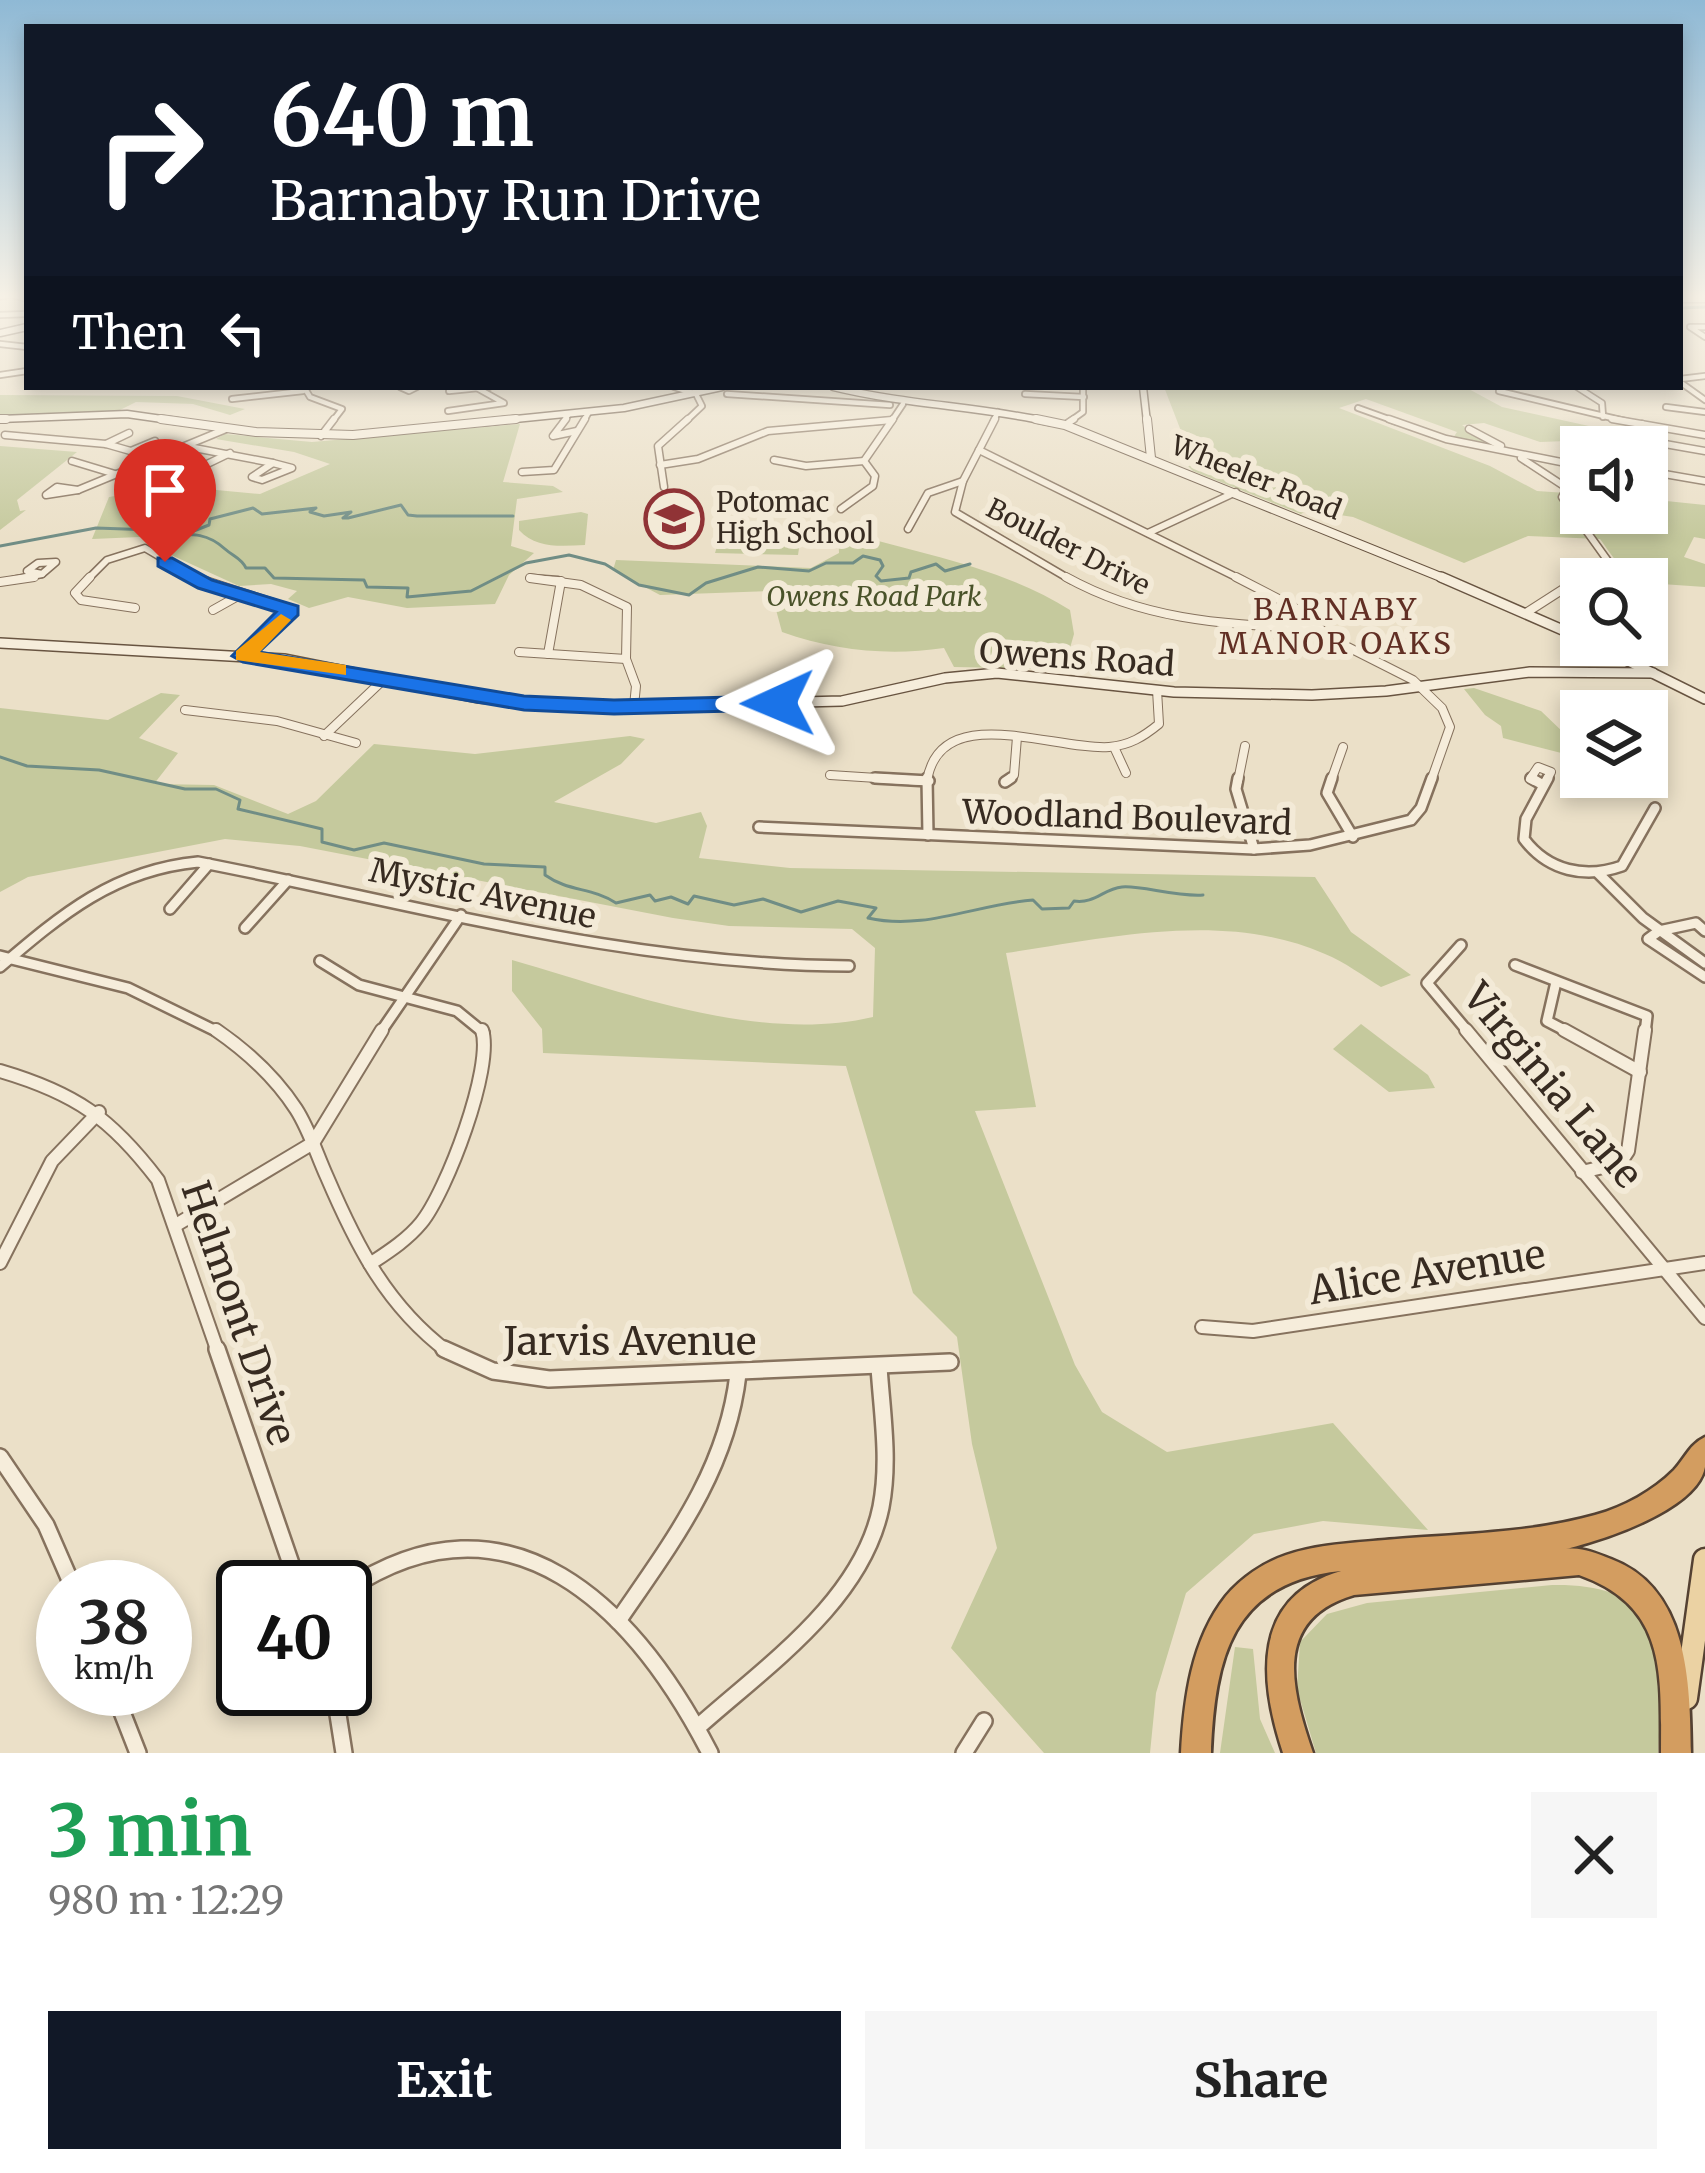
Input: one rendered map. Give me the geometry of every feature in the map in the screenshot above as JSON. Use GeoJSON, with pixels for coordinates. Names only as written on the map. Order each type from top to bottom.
{"type":"FeatureCollection","features":[{"type":"Feature","properties":{"kind":"highway"},"geometry":{"type":"LineString","coordinates":[[1196,1753],[1199,1696],[1212,1643],[1238,1602],[1276,1571],[1316,1560],[1575,1536],[1620,1521],[1661,1497],[1705,1450]]}},
{"type":"Feature","properties":{"kind":"highway"},"geometry":{"type":"LineString","coordinates":[[1298,1753],[1282,1700],[1281,1649],[1299,1608],[1314,1594],[1330,1585],[1354,1582],[1579,1561],[1612,1573],[1629,1586],[1668,1637],[1676,1673],[1679,1753]]}},
{"type":"Feature","properties":{"kind":"main road"},"geometry":{"type":"LineString","coordinates":[[1679,1753],[1705,1560]]}},
{"type":"Feature","properties":{"kind":"street"},"geometry":{"type":"LineString","coordinates":[[232,399],[296,390]]}},
{"type":"Feature","properties":{"kind":"street"},"geometry":{"type":"LineString","coordinates":[[305,390],[342,409],[321,436]]}},
{"type":"Feature","properties":{"kind":"street"},"geometry":{"type":"LineString","coordinates":[[447,427],[449,390]]}},
{"type":"Feature","properties":{"kind":"street"},"geometry":{"type":"LineString","coordinates":[[448,411],[504,403],[481,390]]}},
{"type":"Feature","properties":{"kind":"street"},"geometry":{"type":"LineString","coordinates":[[683,390],[695,394]]}},
{"type":"Feature","properties":{"kind":"street"},"geometry":{"type":"LineString","coordinates":[[0,418],[127,414],[226,429],[321,436],[589,412],[724,390],[890,404]]}},
{"type":"Feature","properties":{"kind":"street","name":"Wheeler Road"},"geometry":{"type":"LineString","coordinates":[[844,390],[903,404],[998,412],[1065,425],[1560,628]]}},
{"type":"Feature","properties":{"kind":"street"},"geometry":{"type":"LineString","coordinates":[[1065,425],[1083,412],[1083,390]]}},
{"type":"Feature","properties":{"kind":"street"},"geometry":{"type":"LineString","coordinates":[[1143,390],[1151,458]]}},
{"type":"Feature","properties":{"kind":"street"},"geometry":{"type":"LineString","coordinates":[[1582,390],[1602,403],[1603,418]]}},
{"type":"Feature","properties":{"kind":"street"},"geometry":{"type":"LineString","coordinates":[[1499,391],[1603,418],[1705,435]]}},
{"type":"Feature","properties":{"kind":"street"},"geometry":{"type":"LineString","coordinates":[[838,402],[854,393]]}},
{"type":"Feature","properties":{"kind":"street"},"geometry":{"type":"LineString","coordinates":[[664,487],[661,442],[701,410],[695,394]]}},
{"type":"Feature","properties":{"kind":"street"},"geometry":{"type":"LineString","coordinates":[[1025,394],[1084,397]]}},
{"type":"Feature","properties":{"kind":"street"},"geometry":{"type":"LineString","coordinates":[[864,461],[903,404]]}},
{"type":"Feature","properties":{"kind":"street"},"geometry":{"type":"LineString","coordinates":[[1666,407],[1705,412]]}},
{"type":"Feature","properties":{"kind":"street"},"geometry":{"type":"LineString","coordinates":[[1358,408],[1446,439],[1560,462]]}},
{"type":"Feature","properties":{"kind":"street"},"geometry":{"type":"LineString","coordinates":[[522,472],[554,470],[589,412]]}},
{"type":"Feature","properties":{"kind":"street"},"geometry":{"type":"LineString","coordinates":[[908,529],[928,494],[963,481],[998,412]]}},
{"type":"Feature","properties":{"kind":"street"},"geometry":{"type":"LineString","coordinates":[[569,414],[553,436],[577,431]]}},
{"type":"Feature","properties":{"kind":"street"},"geometry":{"type":"LineString","coordinates":[[660,465],[698,459],[760,432],[892,420]]}},
{"type":"Feature","properties":{"kind":"street"},"geometry":{"type":"LineString","coordinates":[[81,490],[226,429]]}},
{"type":"Feature","properties":{"kind":"street"},"geometry":{"type":"LineString","coordinates":[[1468,429],[1560,483]]}},
{"type":"Feature","properties":{"kind":"street"},"geometry":{"type":"LineString","coordinates":[[106,444],[129,434]]}},
{"type":"Feature","properties":{"kind":"street"},"geometry":{"type":"LineString","coordinates":[[5,435],[106,444],[160,459]]}},
{"type":"Feature","properties":{"kind":"street"},"geometry":{"type":"LineString","coordinates":[[1435,444],[1446,439]]}},
{"type":"Feature","properties":{"kind":"street"},"geometry":{"type":"LineString","coordinates":[[131,451],[155,441]]}},
{"type":"Feature","properties":{"kind":"street"},"geometry":{"type":"LineString","coordinates":[[1668,445],[1705,451]]}},
{"type":"Feature","properties":{"kind":"street"},"geometry":{"type":"LineString","coordinates":[[187,446],[230,453],[273,463],[292,468],[262,480],[252,477],[273,463]]}},
{"type":"Feature","properties":{"kind":"street"},"geometry":{"type":"LineString","coordinates":[[980,450],[1290,604],[1318,629],[1421,687]]}},
{"type":"Feature","properties":{"kind":"street"},"geometry":{"type":"LineString","coordinates":[[202,483],[203,466],[230,453]]}},
{"type":"Feature","properties":{"kind":"street"},"geometry":{"type":"LineString","coordinates":[[774,460],[806,466],[864,461]]}},
{"type":"Feature","properties":{"kind":"street"},"geometry":{"type":"LineString","coordinates":[[73,461],[115,474]]}},
{"type":"Feature","properties":{"kind":"street"},"geometry":{"type":"LineString","coordinates":[[841,509],[873,486],[874,476],[864,461]]}},
{"type":"Feature","properties":{"kind":"street"},"geometry":{"type":"LineString","coordinates":[[1668,475],[1705,481]]}},
{"type":"Feature","properties":{"kind":"street","name":"Boulder Drive"},"geometry":{"type":"LineString","coordinates":[[963,481],[955,512],[1131,607],[1197,622],[1318,629]]}},
{"type":"Feature","properties":{"kind":"street"},"geometry":{"type":"LineString","coordinates":[[1147,533],[1236,492]]}},
{"type":"Feature","properties":{"kind":"street"},"geometry":{"type":"LineString","coordinates":[[1526,613],[1608,561],[1588,534]]}},
{"type":"Feature","properties":{"kind":"street"},"geometry":{"type":"LineString","coordinates":[[135,608],[81,600],[75,594],[110,559],[145,548],[190,578],[286,607],[288,614],[243,656]]}},
{"type":"Feature","properties":{"kind":"street"},"geometry":{"type":"LineString","coordinates":[[0,582],[42,574]]}},
{"type":"Feature","properties":{"kind":"street"},"geometry":{"type":"LineString","coordinates":[[530,578],[561,581],[627,607],[626,658],[636,686],[634,706]]}},
{"type":"Feature","properties":{"kind":"street"},"geometry":{"type":"LineString","coordinates":[[548,654],[561,581]]}},
{"type":"Feature","properties":{"kind":"street"},"geometry":{"type":"LineString","coordinates":[[213,610],[238,596]]}},
{"type":"Feature","properties":{"kind":"street","name":"Owens Road"},"geometry":{"type":"LineString","coordinates":[[0,643],[49,650],[243,656],[524,703],[634,706],[842,700],[946,678],[998,673],[1157,690],[1312,695],[1530,672],[1653,673]]}},
{"type":"Feature","properties":{"kind":"street"},"geometry":{"type":"LineString","coordinates":[[520,652],[626,658]]}},
{"type":"Feature","properties":{"kind":"street"},"geometry":{"type":"LineString","coordinates":[[1639,666],[1705,699]]}},
{"type":"Feature","properties":{"kind":"street"},"geometry":{"type":"LineString","coordinates":[[324,736],[382,681]]}},
{"type":"Feature","properties":{"kind":"street","name":"Woodland Boulevard"},"geometry":{"type":"LineString","coordinates":[[759,827],[1254,849],[1353,837],[1406,824],[1421,808],[1450,728],[1447,715],[1421,687]]}},
{"type":"Feature","properties":{"kind":"street"},"geometry":{"type":"LineString","coordinates":[[928,835],[933,758],[959,740],[980,735],[1114,747],[1155,730],[1162,712],[1157,690]]}},
{"type":"Feature","properties":{"kind":"street"},"geometry":{"type":"LineString","coordinates":[[185,710],[255,717],[356,743]]}},
{"type":"Feature","properties":{"kind":"street"},"geometry":{"type":"LineString","coordinates":[[1005,782],[1014,775],[1017,737]]}},
{"type":"Feature","properties":{"kind":"street"},"geometry":{"type":"LineString","coordinates":[[1244,746],[1236,789],[1254,849]]}},
{"type":"Feature","properties":{"kind":"street"},"geometry":{"type":"LineString","coordinates":[[1114,747],[1126,773]]}},
{"type":"Feature","properties":{"kind":"street"},"geometry":{"type":"LineString","coordinates":[[1343,747],[1326,790],[1353,837]]}},
{"type":"Feature","properties":{"kind":"street"},"geometry":{"type":"LineString","coordinates":[[1551,772],[1526,819],[1526,843],[1555,864],[1598,873],[1622,866],[1655,808]]}},
{"type":"Feature","properties":{"kind":"street"},"geometry":{"type":"LineString","coordinates":[[830,775],[928,781]]}},
{"type":"Feature","properties":{"kind":"street","name":"Mystic Avenue"},"geometry":{"type":"LineString","coordinates":[[4,960],[63,910],[110,882],[179,863],[209,865],[707,963],[849,966]]}},
{"type":"Feature","properties":{"kind":"street"},"geometry":{"type":"LineString","coordinates":[[170,909],[209,865]]}},
{"type":"Feature","properties":{"kind":"street"},"geometry":{"type":"LineString","coordinates":[[1598,873],[1659,932],[1705,963]]}},
{"type":"Feature","properties":{"kind":"street"},"geometry":{"type":"LineString","coordinates":[[245,928],[288,880]]}},
{"type":"Feature","properties":{"kind":"street"},"geometry":{"type":"LineString","coordinates":[[176,1225],[313,1143],[401,999],[461,915]]}},
{"type":"Feature","properties":{"kind":"street"},"geometry":{"type":"LineString","coordinates":[[1705,931],[1696,923],[1648,939],[1705,977]]}},
{"type":"Feature","properties":{"kind":"street","name":"Virginia Lane"},"geometry":{"type":"LineString","coordinates":[[1460,946],[1426,983],[1705,1318]]}},
{"type":"Feature","properties":{"kind":"street","name":"Jarvis Avenue"},"geometry":{"type":"LineString","coordinates":[[4,960],[142,992],[212,1024],[240,1045],[285,1091],[384,1293],[412,1330],[446,1353],[490,1372],[549,1379],[950,1362]]}},
{"type":"Feature","properties":{"kind":"street"},"geometry":{"type":"LineString","coordinates":[[320,961],[348,982],[469,1017],[482,1029],[485,1043],[435,1200],[412,1233],[370,1264]]}},
{"type":"Feature","properties":{"kind":"street"},"geometry":{"type":"LineString","coordinates":[[1515,965],[1647,1016],[1628,1151],[1620,1162],[1582,1172]]}},
{"type":"Feature","properties":{"kind":"street"},"geometry":{"type":"LineString","coordinates":[[1556,982],[1547,1021],[1640,1072]]}},
{"type":"Feature","properties":{"kind":"street","name":"Helmont Drive"},"geometry":{"type":"LineString","coordinates":[[0,1071],[44,1084],[99,1112],[124,1132],[158,1180],[290,1560]]}},
{"type":"Feature","properties":{"kind":"street"},"geometry":{"type":"LineString","coordinates":[[0,1263],[41,1174],[66,1141],[99,1112]]}},
{"type":"Feature","properties":{"kind":"street"},"geometry":{"type":"LineString","coordinates":[[1662,1269],[1705,1263]]}},
{"type":"Feature","properties":{"kind":"street","name":"Alice Avenue"},"geometry":{"type":"LineString","coordinates":[[1202,1327],[1253,1331],[1662,1269]]}},
{"type":"Feature","properties":{"kind":"street"},"geometry":{"type":"LineString","coordinates":[[698,1727],[803,1628],[856,1570],[867,1550],[884,1492],[879,1367]]}},
{"type":"Feature","properties":{"kind":"street"},"geometry":{"type":"LineString","coordinates":[[618,1622],[716,1470],[735,1419],[738,1374]]}},
{"type":"Feature","properties":{"kind":"street"},"geometry":{"type":"LineString","coordinates":[[0,1457],[46,1525],[61,1560]]}},
{"type":"Feature","properties":{"kind":"street"},"geometry":{"type":"LineString","coordinates":[[372,1576],[405,1557],[442,1547],[511,1554],[561,1576],[618,1622],[660,1670],[710,1753]]}},
{"type":"Feature","properties":{"kind":"street"},"geometry":{"type":"LineString","coordinates":[[124,1716],[138,1753]]}},
{"type":"Feature","properties":{"kind":"street"},"geometry":{"type":"LineString","coordinates":[[338,1716],[344,1753]]}},
{"type":"Feature","properties":{"kind":"street"},"geometry":{"type":"LineString","coordinates":[[964,1753],[984,1721]]}},
{"type":"Feature","properties":{"kind":"green space"},"geometry":{"type":"Polygon","coordinates":[[[1165,390],[1471,390],[1502,407],[1589,426],[1560,426],[1560,441],[1540,442],[1484,423],[1462,425],[1493,445],[1453,438],[1457,432],[1366,399],[1339,408],[1490,466],[1537,491],[1560,493],[1560,534],[1668,534],[1668,501],[1705,505],[1705,539],[1694,537],[1684,557],[1705,564],[1705,587],[1668,584],[1668,558],[1613,558],[1600,539],[1528,536],[1464,563],[1353,517],[1307,510],[1301,514],[1193,471],[1176,454],[1181,431],[1165,390]]]}},
{"type":"Feature","properties":{"kind":"green space"},"geometry":{"type":"Polygon","coordinates":[[[0,395],[177,396],[245,409],[230,415],[193,404],[136,402],[118,411],[0,416],[0,395]]]}},
{"type":"Feature","properties":{"kind":"green space"},"geometry":{"type":"Polygon","coordinates":[[[520,424],[503,482],[553,486],[563,492],[517,499],[511,546],[534,553],[509,575],[495,604],[407,608],[348,597],[309,608],[288,599],[297,591],[271,584],[239,586],[169,554],[163,536],[92,539],[109,497],[174,486],[260,494],[330,464],[294,452],[216,439],[225,434],[312,442],[520,424]]]}},
{"type":"Feature","properties":{"kind":"green space"},"geometry":{"type":"Polygon","coordinates":[[[0,446],[77,452],[17,500],[20,511],[26,510],[0,530],[0,446]]]}},
{"type":"Feature","properties":{"kind":"green space"},"geometry":{"type":"Polygon","coordinates":[[[588,514],[585,545],[541,543],[519,530],[519,521],[588,514]]]}},
{"type":"Feature","properties":{"kind":"green space","name":"Owens Road Park"},"geometry":{"type":"Polygon","coordinates":[[[838,530],[986,571],[1070,610],[1074,634],[1064,669],[954,667],[944,648],[903,652],[822,644],[782,632],[771,591],[660,595],[613,570],[616,560],[811,568],[839,553],[838,530]]]}},
{"type":"Feature","properties":{"kind":"green space"},"geometry":{"type":"Polygon","coordinates":[[[721,533],[801,535],[798,555],[715,553],[721,533]]]}},
{"type":"Feature","properties":{"kind":"green space"},"geometry":{"type":"Polygon","coordinates":[[[1474,688],[1541,711],[1560,729],[1560,753],[1503,738],[1501,726],[1464,689],[1474,688]]]}},
{"type":"Feature","properties":{"kind":"green space"},"geometry":{"type":"Polygon","coordinates":[[[161,693],[180,695],[139,738],[178,753],[154,784],[214,785],[288,814],[316,801],[374,744],[475,754],[630,736],[645,739],[621,764],[554,802],[656,823],[701,812],[707,826],[699,858],[790,868],[1315,877],[1351,932],[1411,975],[1381,987],[1332,957],[1287,941],[1208,930],[1126,935],[1006,953],[1036,1107],[975,1111],[1075,1365],[1102,1412],[1167,1452],[1333,1423],[1428,1530],[1323,1521],[1254,1534],[1186,1593],[1156,1693],[1150,1753],[1044,1753],[951,1648],[997,1548],[972,1444],[957,1337],[913,1293],[846,1066],[543,1053],[542,1029],[512,991],[512,960],[691,1011],[783,1024],[829,1024],[873,1017],[875,948],[852,929],[729,926],[673,918],[300,846],[225,839],[28,877],[0,892],[0,708],[108,720],[161,693]]]}},
{"type":"Feature","properties":{"kind":"green space"},"geometry":{"type":"Polygon","coordinates":[[[1361,1024],[1428,1075],[1435,1088],[1389,1092],[1333,1049],[1361,1024]]]}},
{"type":"Feature","properties":{"kind":"green space"},"geometry":{"type":"Polygon","coordinates":[[[1552,1585],[1592,1588],[1621,1597],[1641,1612],[1659,1658],[1658,1753],[1316,1753],[1297,1689],[1300,1642],[1327,1614],[1367,1603],[1552,1585]]]}},
{"type":"Feature","properties":{"kind":"green space"},"geometry":{"type":"Polygon","coordinates":[[[1235,1647],[1253,1649],[1260,1719],[1275,1753],[1220,1753],[1235,1647]]]}},
{"type":"Feature","properties":{"kind":"waterway"},"geometry":{"type":"LineString","coordinates":[[186,534],[209,525],[210,519],[253,508],[262,514],[316,508],[310,512],[324,516],[351,512],[343,518],[348,518],[401,505],[408,515],[417,516],[513,516]]}},
{"type":"Feature","properties":{"kind":"waterway"},"geometry":{"type":"LineString","coordinates":[[0,546],[96,528],[199,535],[216,542],[246,568],[265,568],[274,578],[364,580],[367,587],[408,588],[407,597],[471,591],[526,563],[569,555],[605,564],[639,585],[689,595],[706,583],[758,567],[809,571],[826,563],[853,563],[863,556],[880,560],[883,566],[876,576],[881,581],[909,578],[911,572],[936,564],[945,571],[970,564]]}},
{"type":"Feature","properties":{"kind":"waterway"},"geometry":{"type":"LineString","coordinates":[[0,757],[27,766],[99,770],[185,789],[216,789],[240,800],[238,809],[322,829],[322,842],[354,850],[384,843],[484,864],[545,867],[545,875],[554,880],[616,903],[650,895],[655,901],[671,897],[688,904],[694,896],[734,905],[763,899],[801,912],[838,901],[876,908],[868,918],[910,921],[1033,900],[1042,909],[1069,908],[1074,901],[1122,887],[1203,895]]}},
{"type":"Feature","properties":{"kind":"slow traffic"},"geometry":{"type":"LineString","coordinates":[[281,620],[243,656],[338,670]]}},
{"type":"Feature","properties":{"kind":"place","name":"Potomac High School"},"geometry":{"type":"Point","coordinates":[674,519]}},
{"type":"Feature","properties":{"kind":"district","name":"BARNABY MANOR OAKS"},"geometry":{"type":"Point","coordinates":[1336,627]}},
{"type":"Feature","properties":{"kind":"route"},"geometry":{"type":"LineString","coordinates":[[165,562],[205,584],[290,610],[243,656],[311,664],[435,692],[524,703],[614,707],[778,703]]}}]}
